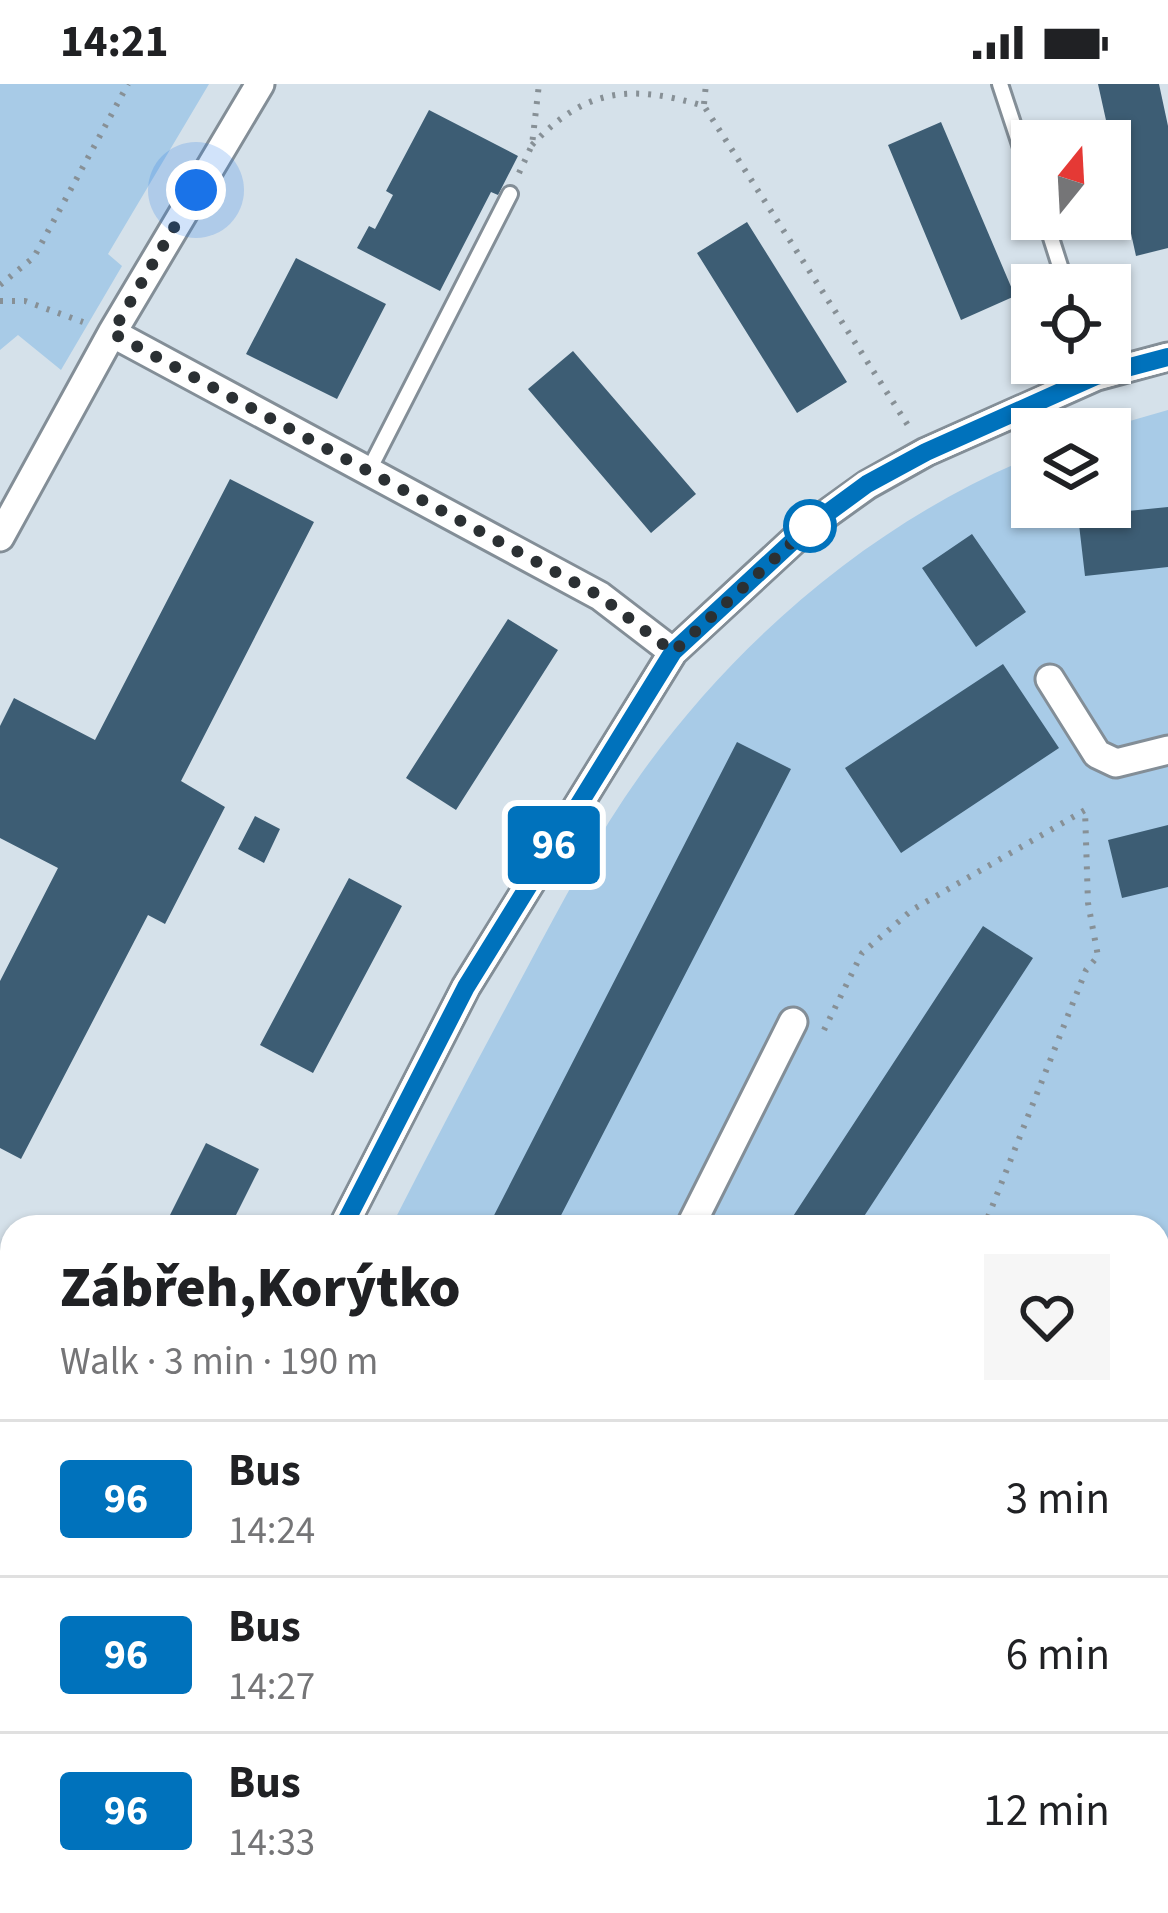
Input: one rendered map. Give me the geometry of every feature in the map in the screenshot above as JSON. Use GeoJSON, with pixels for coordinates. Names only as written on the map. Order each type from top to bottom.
{"type":"FeatureCollection","features":[{"type":"Feature","properties":{"kind":"street"},"geometry":{"type":"LineString","coordinates":[[0,538],[112,333],[260,84]]}},
{"type":"Feature","properties":{"kind":"street"},"geometry":{"type":"LineString","coordinates":[[112,333],[600,596],[673,652]]}},
{"type":"Feature","properties":{"kind":"street"},"geometry":{"type":"LineString","coordinates":[[1131,363],[1168,357]]}},
{"type":"Feature","properties":{"kind":"street"},"geometry":{"type":"LineString","coordinates":[[349,1215],[466,987],[673,652],[807,528],[867,484],[1064,384]]}},
{"type":"Feature","properties":{"kind":"street"},"geometry":{"type":"LineString","coordinates":[[1051,680],[1097,754],[1116,763],[1168,750]]}},
{"type":"Feature","properties":{"kind":"street"},"geometry":{"type":"LineString","coordinates":[[696,1215],[793,1022]]}},
{"type":"Feature","properties":{"kind":"lane"},"geometry":{"type":"LineString","coordinates":[[1000,84],[1012,120]]}},
{"type":"Feature","properties":{"kind":"lane"},"geometry":{"type":"LineString","coordinates":[[369,470],[510,194]]}},
{"type":"Feature","properties":{"kind":"path"},"geometry":{"type":"LineString","coordinates":[[0,285],[34,257],[128,84]]}},
{"type":"Feature","properties":{"kind":"path"},"geometry":{"type":"LineString","coordinates":[[510,194],[532,145],[539,84]]}},
{"type":"Feature","properties":{"kind":"path"},"geometry":{"type":"LineString","coordinates":[[704,106],[706,84]]}},
{"type":"Feature","properties":{"kind":"path"},"geometry":{"type":"LineString","coordinates":[[532,145],[588,94],[613,86],[681,92],[704,106],[926,452]]}},
{"type":"Feature","properties":{"kind":"path"},"geometry":{"type":"LineString","coordinates":[[0,301],[25,301],[112,333]]}},
{"type":"Feature","properties":{"kind":"path"},"geometry":{"type":"LineString","coordinates":[[822,1034],[862,953],[912,910],[1085,810],[1088,903],[1098,956],[1086,970],[989,1215]]}},
{"type":"Feature","properties":{"kind":"shaded area"},"geometry":{"type":"Polygon","coordinates":[[[0,84],[209,84],[108,254],[122,266],[61,370],[18,335],[0,350],[0,84]]]}},
{"type":"Feature","properties":{"kind":"shaded area"},"geometry":{"type":"Polygon","coordinates":[[[1168,410],[1168,1215],[397,1215],[595,845],[679,724],[766,631],[815,588],[919,514],[1011,467],[1011,528],[1131,528],[1131,421],[1168,410]]]}},
{"type":"Feature","properties":{"kind":"building"},"geometry":{"type":"Polygon","coordinates":[[[1098,84],[1159,84],[1168,126],[1168,248],[1136,256],[1131,233],[1131,120],[1106,120],[1098,84]]]}},
{"type":"Feature","properties":{"kind":"building"},"geometry":{"type":"Polygon","coordinates":[[[429,110],[518,156],[498,195],[491,192],[440,291],[357,248],[369,226],[375,229],[393,195],[386,191],[429,110]]]}},
{"type":"Feature","properties":{"kind":"building"},"geometry":{"type":"Polygon","coordinates":[[[941,122],[1011,287],[1011,298],[961,320],[888,145],[941,122]]]}},
{"type":"Feature","properties":{"kind":"building"},"geometry":{"type":"Polygon","coordinates":[[[747,222],[847,382],[797,413],[697,253],[747,222]]]}},
{"type":"Feature","properties":{"kind":"building"},"geometry":{"type":"Polygon","coordinates":[[[296,258],[386,304],[337,399],[246,354],[296,258]]]}},
{"type":"Feature","properties":{"kind":"building"},"geometry":{"type":"Polygon","coordinates":[[[573,351],[696,494],[651,533],[528,389],[573,351]]]}},
{"type":"Feature","properties":{"kind":"building"},"geometry":{"type":"Polygon","coordinates":[[[230,479],[314,522],[181,781],[225,807],[165,924],[148,915],[21,1159],[0,1148],[0,981],[58,868],[0,838],[0,726],[14,698],[95,740],[230,479]]]}},
{"type":"Feature","properties":{"kind":"building"},"geometry":{"type":"Polygon","coordinates":[[[1168,507],[1168,567],[1085,576],[1079,528],[1131,528],[1131,511],[1168,507]]]}},
{"type":"Feature","properties":{"kind":"building"},"geometry":{"type":"Polygon","coordinates":[[[972,534],[1026,612],[976,647],[922,568],[972,534]]]}},
{"type":"Feature","properties":{"kind":"building"},"geometry":{"type":"Polygon","coordinates":[[[508,619],[558,650],[456,810],[406,778],[508,619]]]}},
{"type":"Feature","properties":{"kind":"building"},"geometry":{"type":"Polygon","coordinates":[[[1003,664],[1059,748],[901,853],[845,768],[1003,664]]]}},
{"type":"Feature","properties":{"kind":"building"},"geometry":{"type":"Polygon","coordinates":[[[737,742],[791,769],[561,1215],[494,1215],[737,742]]]}},
{"type":"Feature","properties":{"kind":"building"},"geometry":{"type":"Polygon","coordinates":[[[255,816],[280,829],[264,863],[238,849],[255,816]]]}},
{"type":"Feature","properties":{"kind":"building"},"geometry":{"type":"Polygon","coordinates":[[[1168,825],[1168,887],[1122,898],[1108,840],[1168,825]]]}},
{"type":"Feature","properties":{"kind":"building"},"geometry":{"type":"Polygon","coordinates":[[[349,878],[402,906],[313,1073],[260,1045],[349,878]]]}},
{"type":"Feature","properties":{"kind":"building"},"geometry":{"type":"Polygon","coordinates":[[[983,926],[1033,958],[865,1215],[794,1215],[983,926]]]}},
{"type":"Feature","properties":{"kind":"building"},"geometry":{"type":"Polygon","coordinates":[[[206,1143],[259,1169],[236,1215],[170,1215],[206,1143]]]}},
{"type":"Feature","properties":{"kind":"bus line","name":"96"},"geometry":{"type":"LineString","coordinates":[[349,1215],[466,987],[673,652],[807,528],[867,484],[926,452],[1096,376],[1168,357]]}},
{"type":"Feature","properties":{"kind":"route"},"geometry":{"type":"LineString","coordinates":[[196,190],[112,333],[600,596],[673,652],[810,526]]}}]}
